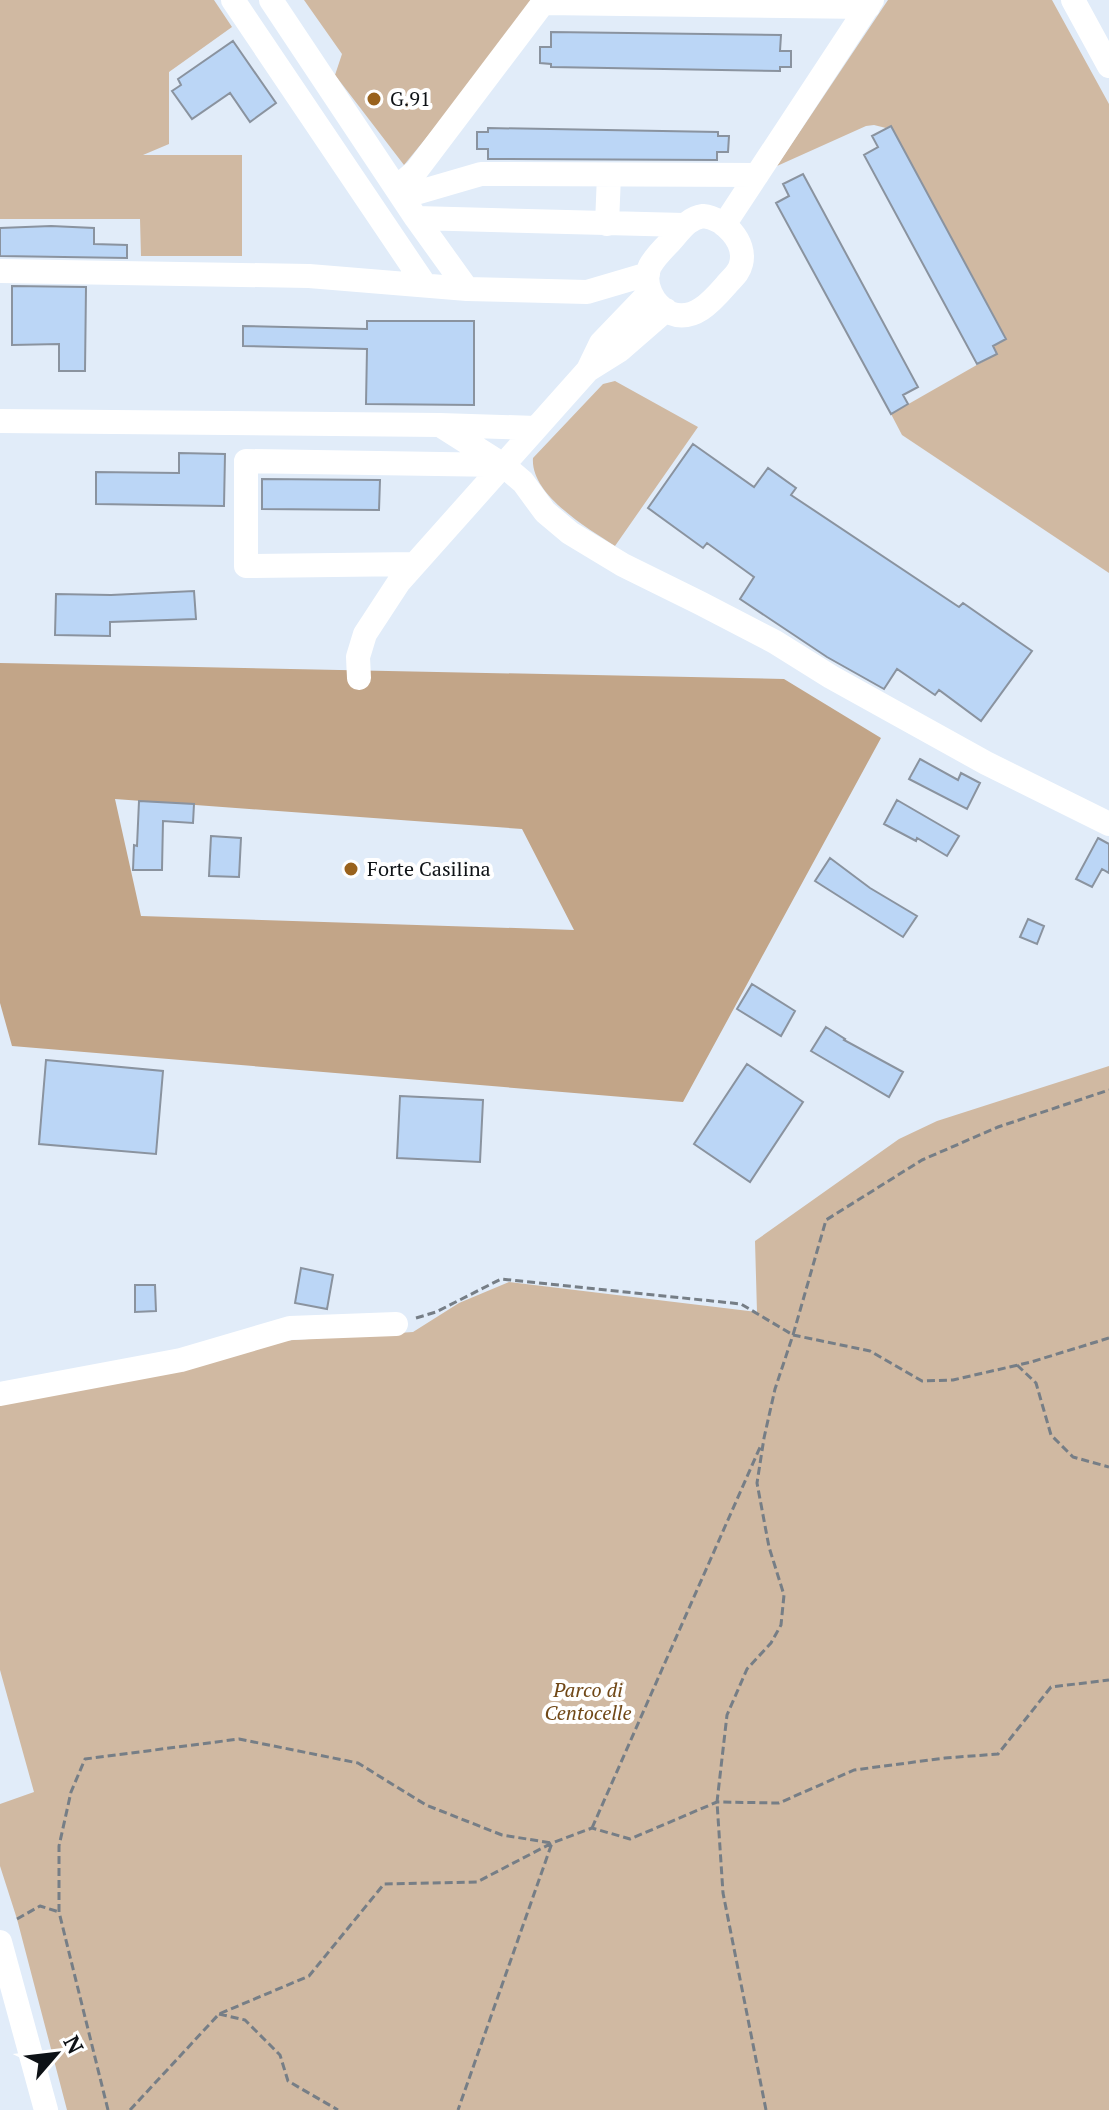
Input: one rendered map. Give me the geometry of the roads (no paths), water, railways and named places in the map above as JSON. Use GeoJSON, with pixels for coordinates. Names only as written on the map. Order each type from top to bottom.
{"type":"FeatureCollection","features":[{"type":"Feature","properties":{"kind":"street"},"geometry":{"type":"LineString","coordinates":[[233,0],[425,285]]}},
{"type":"Feature","properties":{"kind":"street"},"geometry":{"type":"LineString","coordinates":[[271,0],[467,289]]}},
{"type":"Feature","properties":{"kind":"street"},"geometry":{"type":"LineString","coordinates":[[1073,0],[1109,66]]}},
{"type":"Feature","properties":{"kind":"street"},"geometry":{"type":"LineString","coordinates":[[399,192],[543,3],[870,3]]}},
{"type":"Feature","properties":{"kind":"street"},"geometry":{"type":"LineString","coordinates":[[724,225],[870,3]]}},
{"type":"Feature","properties":{"kind":"street"},"geometry":{"type":"LineString","coordinates":[[349,172],[374,155]]}},
{"type":"Feature","properties":{"kind":"street"},"geometry":{"type":"LineString","coordinates":[[399,192],[481,174],[757,175]]}},
{"type":"Feature","properties":{"kind":"street"},"geometry":{"type":"LineString","coordinates":[[607,224],[609,175]]}},
{"type":"Feature","properties":{"kind":"street"},"geometry":{"type":"LineString","coordinates":[[0,271],[309,276],[467,289],[655,292],[680,315],[700,310],[709,304],[737,274],[742,263],[736,238],[715,219],[696,217],[684,225],[652,262],[655,292],[620,350],[588,370],[399,582],[365,634],[358,657],[359,678]]}},
{"type":"Feature","properties":{"kind":"street"},"geometry":{"type":"LineString","coordinates":[[416,218],[684,225]]}},
{"type":"Feature","properties":{"kind":"street"},"geometry":{"type":"LineString","coordinates":[[587,292],[625,317]]}},
{"type":"Feature","properties":{"kind":"street"},"geometry":{"type":"LineString","coordinates":[[588,370],[601,343],[625,317],[655,292]]}},
{"type":"Feature","properties":{"kind":"street"},"geometry":{"type":"LineString","coordinates":[[0,421],[536,428]]}},
{"type":"Feature","properties":{"kind":"street"},"geometry":{"type":"LineString","coordinates":[[440,425],[503,465],[523,482],[545,512],[570,533],[623,565],[762,636],[986,763],[1109,824]]}},
{"type":"Feature","properties":{"kind":"street"},"geometry":{"type":"LineString","coordinates":[[415,564],[246,566],[246,461],[503,465]]}},
{"type":"Feature","properties":{"kind":"street"},"geometry":{"type":"LineString","coordinates":[[0,1394],[181,1360],[290,1328],[396,1324]]}},
{"type":"Feature","properties":{"kind":"street"},"geometry":{"type":"LineString","coordinates":[[0,1942],[46,2110]]}},
{"type":"Feature","properties":{"kind":"place","name":"G.91"},"geometry":{"type":"Point","coordinates":[374,99]}},
{"type":"Feature","properties":{"kind":"place","name":"Forte Casilina"},"geometry":{"type":"Point","coordinates":[351,869]}},
{"type":"Feature","properties":{"kind":"park label","name":"Parco di Centocelle"},"geometry":{"type":"Point","coordinates":[588,1702]}}]}
